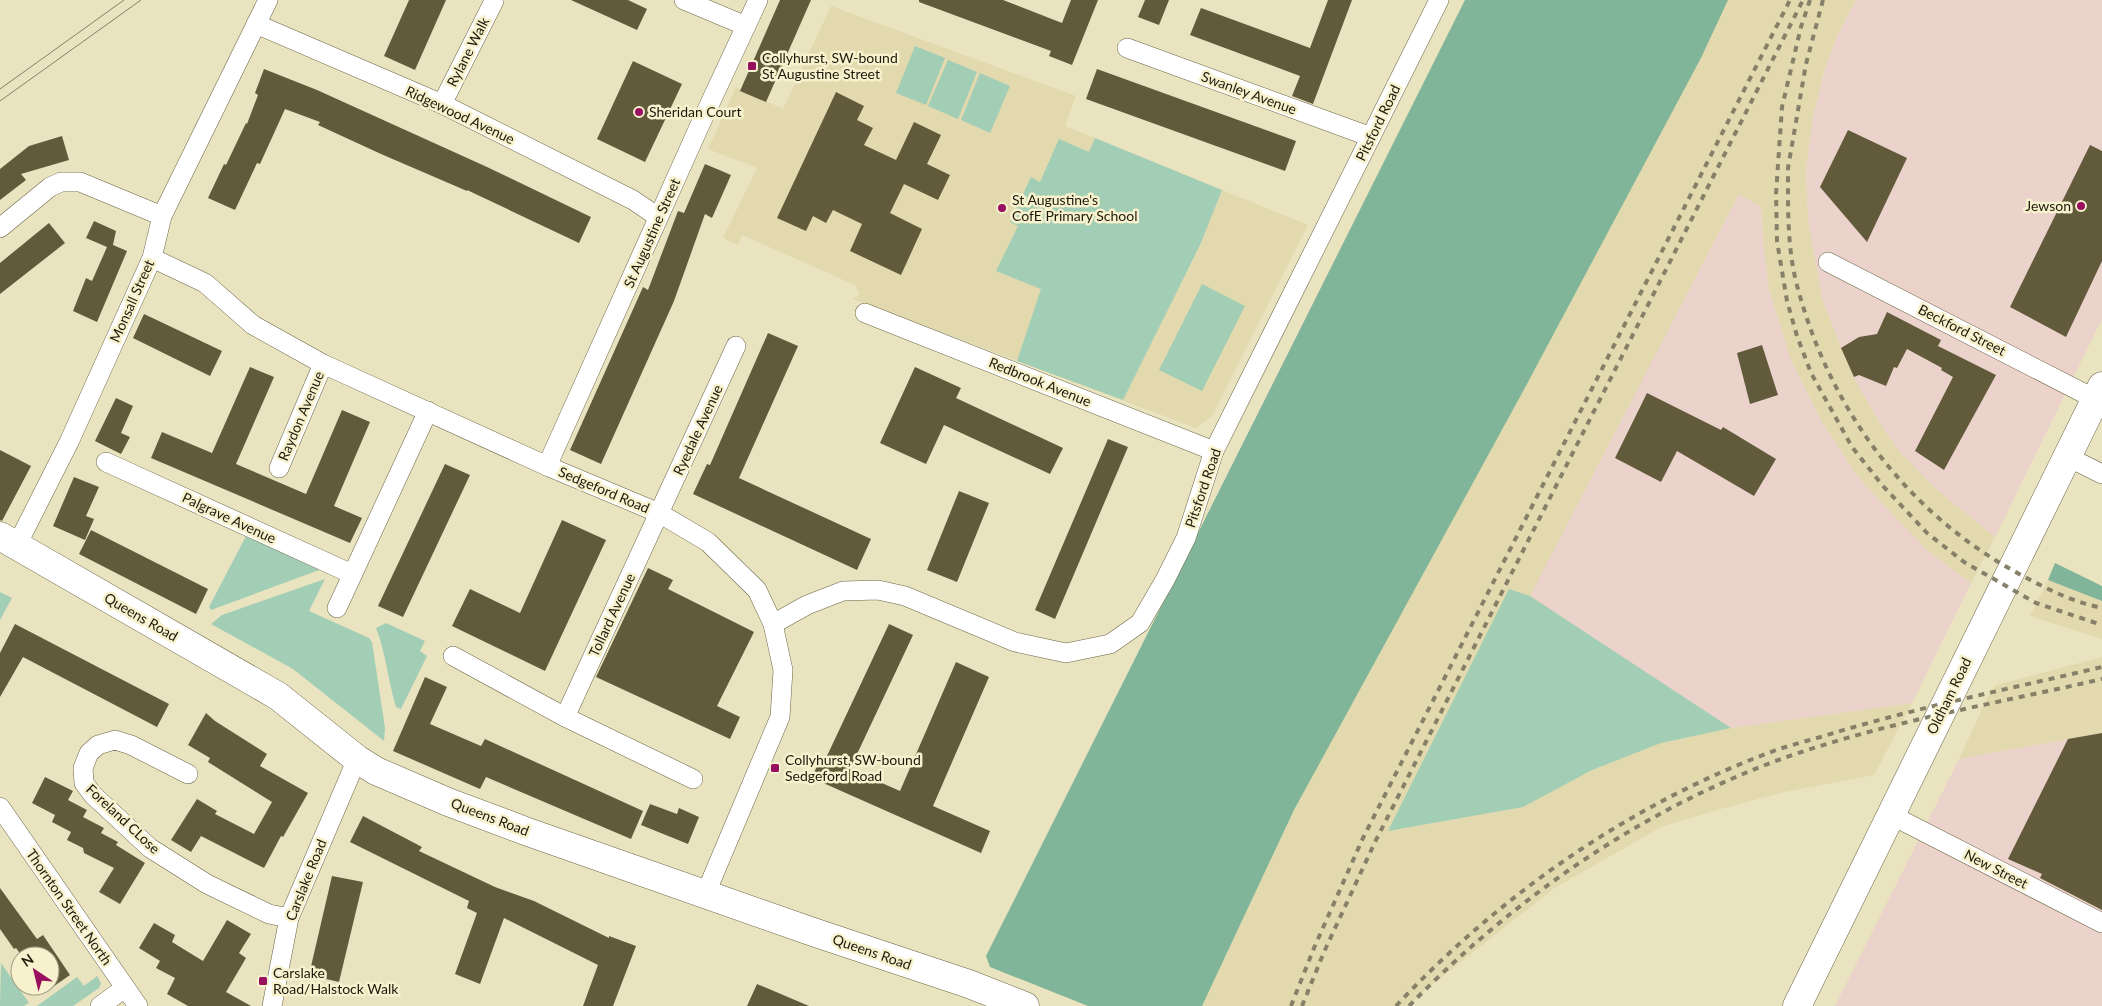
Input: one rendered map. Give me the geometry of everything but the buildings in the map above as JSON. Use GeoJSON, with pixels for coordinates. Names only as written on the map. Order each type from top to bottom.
{"type":"FeatureCollection","features":[{"type":"Feature","properties":{"kind":"highway","name":"Oldham Road"},"geometry":{"type":"LineString","coordinates":[[1797,1006],[2099,393]]}},
{"type":"Feature","properties":{"kind":"highway","name":"Queens Road"},"geometry":{"type":"LineString","coordinates":[[8,541],[278,696],[376,772],[448,802],[705,895],[969,984],[1025,1006]]}},
{"type":"Feature","properties":{"kind":"street","name":"Monsall Street"},"geometry":{"type":"LineString","coordinates":[[8,541],[69,442],[152,258],[162,216],[268,0]]}},
{"type":"Feature","properties":{"kind":"street"},"geometry":{"type":"LineString","coordinates":[[684,0],[746,26]]}},
{"type":"Feature","properties":{"kind":"street","name":"St Augustine Street"},"geometry":{"type":"LineString","coordinates":[[547,466],[658,217],[758,0]]}},
{"type":"Feature","properties":{"kind":"street","name":"Pitsford Road"},"geometry":{"type":"LineString","coordinates":[[773,624],[807,605],[843,591],[878,590],[906,596],[1015,642],[1066,653],[1110,644],[1140,623],[1165,580],[1186,538],[1214,451],[1439,0]]}},
{"type":"Feature","properties":{"kind":"street","name":"Rylane Walk"},"geometry":{"type":"LineString","coordinates":[[442,104],[494,1]]}},
{"type":"Feature","properties":{"kind":"street","name":"Ridgewood Avenue"},"geometry":{"type":"LineString","coordinates":[[256,24],[442,104],[633,200],[658,217]]}},
{"type":"Feature","properties":{"kind":"street","name":"Swanley Avenue"},"geometry":{"type":"LineString","coordinates":[[1127,48],[1370,137]]}},
{"type":"Feature","properties":{"kind":"street"},"geometry":{"type":"LineString","coordinates":[[0,228],[50,187],[62,182],[80,182],[162,216]]}},
{"type":"Feature","properties":{"kind":"street","name":"Sedgeford Road"},"geometry":{"type":"LineString","coordinates":[[152,258],[205,283],[252,325],[323,364],[547,466],[659,513],[708,542],[758,590],[773,624],[783,670],[780,717],[705,895]]}},
{"type":"Feature","properties":{"kind":"street","name":"Beckford Street"},"geometry":{"type":"LineString","coordinates":[[1828,262],[2099,393]]}},
{"type":"Feature","properties":{"kind":"street","name":"Redbrook Avenue"},"geometry":{"type":"LineString","coordinates":[[865,313],[1214,451]]}},
{"type":"Feature","properties":{"kind":"street","name":"Ryedale Avenue"},"geometry":{"type":"LineString","coordinates":[[659,513],[736,346]]}},
{"type":"Feature","properties":{"kind":"street","name":"Raydon Avenue"},"geometry":{"type":"LineString","coordinates":[[279,468],[323,364]]}},
{"type":"Feature","properties":{"kind":"street"},"geometry":{"type":"LineString","coordinates":[[337,608],[428,412]]}},
{"type":"Feature","properties":{"kind":"street"},"geometry":{"type":"LineString","coordinates":[[2068,457],[2102,474]]}},
{"type":"Feature","properties":{"kind":"street","name":"Palgrave Avenue"},"geometry":{"type":"LineString","coordinates":[[106,462],[352,574]]}},
{"type":"Feature","properties":{"kind":"street","name":"Tollard Avenue"},"geometry":{"type":"LineString","coordinates":[[564,717],[659,513]]}},
{"type":"Feature","properties":{"kind":"street"},"geometry":{"type":"LineString","coordinates":[[453,656],[564,717],[693,779]]}},
{"type":"Feature","properties":{"kind":"street","name":"Foreland CLose"},"geometry":{"type":"LineString","coordinates":[[188,774],[131,745],[115,740],[98,745],[89,753],[83,768],[84,783],[92,794],[150,848],[207,884],[269,914],[289,918]]}},
{"type":"Feature","properties":{"kind":"street","name":"Carslake Road"},"geometry":{"type":"LineString","coordinates":[[272,1006],[289,918],[357,759]]}},
{"type":"Feature","properties":{"kind":"street","name":"Thornton Street North"},"geometry":{"type":"LineString","coordinates":[[0,807],[138,1006]]}},
{"type":"Feature","properties":{"kind":"street","name":"New Street"},"geometry":{"type":"LineString","coordinates":[[1891,815],[2102,923]]}},
{"type":"Feature","properties":{"kind":"street"},"geometry":{"type":"LineString","coordinates":[[100,1006],[125,988]]}},
{"type":"Feature","properties":{"kind":"shaded area"},"geometry":{"type":"Polygon","coordinates":[[[1728,0],[1856,0],[1838,34],[1824,72],[1813,118],[1806,169],[1808,218],[1822,298],[1845,358],[1859,387],[1883,428],[1902,454],[1936,489],[1995,537],[1971,583],[1929,552],[1907,531],[1855,473],[1821,420],[1790,358],[1769,289],[1761,207],[1731,728],[1912,703],[1874,775],[1785,792],[1661,827],[1553,889],[1419,995],[1409,1006],[1202,1006],[1294,810],[1701,58],[1728,0]]]}},
{"type":"Feature","properties":{"kind":"shaded area"},"geometry":{"type":"Polygon","coordinates":[[[1856,0],[2102,0],[2102,319],[1995,537],[1936,489],[1902,454],[1883,428],[1859,387],[1845,358],[1822,298],[1808,218],[1806,169],[1813,118],[1824,73],[1838,34],[1856,0]]]}},
{"type":"Feature","properties":{"kind":"shaded area","name":"St Augustine's CofE Primary School"},"geometry":{"type":"Polygon","coordinates":[[[831,6],[1076,96],[1065,126],[1308,225],[1212,416],[1196,428],[853,299],[860,294],[855,285],[742,235],[738,245],[723,238],[757,168],[708,149],[736,87],[783,109],[831,6]]]}},
{"type":"Feature","properties":{"kind":"shaded area"},"geometry":{"type":"Polygon","coordinates":[[[1739,194],[1761,207],[1769,289],[1790,358],[1821,420],[1855,473],[1877,498],[1929,552],[1971,583],[1912,703],[1731,728],[1530,596],[1739,194]]]}},
{"type":"Feature","properties":{"kind":"shaded area"},"geometry":{"type":"Polygon","coordinates":[[[2048,580],[2102,601],[2102,639],[2030,616],[2048,580]]]}},
{"type":"Feature","properties":{"kind":"shaded area"},"geometry":{"type":"Polygon","coordinates":[[[2102,657],[2102,733],[1959,759],[1990,692],[1996,685],[2102,657]]]}},
{"type":"Feature","properties":{"kind":"shaded area"},"geometry":{"type":"Polygon","coordinates":[[[2102,733],[2102,1006],[1835,1006],[1959,759],[2102,733]]]}},
{"type":"Feature","properties":{"kind":"green space"},"geometry":{"type":"Polygon","coordinates":[[[1465,0],[1728,0],[1701,58],[1521,395],[1294,810],[1202,1006],[1088,1006],[990,967],[986,956],[1465,0]]]}},
{"type":"Feature","properties":{"kind":"green space"},"geometry":{"type":"Polygon","coordinates":[[[915,46],[945,58],[926,105],[896,93],[915,46]]]}},
{"type":"Feature","properties":{"kind":"green space"},"geometry":{"type":"Polygon","coordinates":[[[948,60],[977,72],[958,119],[928,106],[948,60]]]}},
{"type":"Feature","properties":{"kind":"green space"},"geometry":{"type":"Polygon","coordinates":[[[980,73],[1010,86],[990,133],[961,120],[980,73]]]}},
{"type":"Feature","properties":{"kind":"green space"},"geometry":{"type":"Polygon","coordinates":[[[1095,138],[1222,190],[1200,245],[1123,400],[1017,361],[1041,289],[996,271],[1018,226],[1010,222],[1031,177],[1040,182],[1059,139],[1089,152],[1095,138]]]}},
{"type":"Feature","properties":{"kind":"green space"},"geometry":{"type":"Polygon","coordinates":[[[1202,284],[1245,306],[1202,391],[1159,370],[1202,284]]]}},
{"type":"Feature","properties":{"kind":"green space"},"geometry":{"type":"Polygon","coordinates":[[[246,536],[322,569],[211,610],[209,607],[246,536]]]}},
{"type":"Feature","properties":{"kind":"green space"},"geometry":{"type":"Polygon","coordinates":[[[2055,563],[2102,586],[2102,601],[2048,580],[2055,563]]]}},
{"type":"Feature","properties":{"kind":"green space"},"geometry":{"type":"Polygon","coordinates":[[[325,579],[309,611],[369,638],[372,642],[385,728],[384,741],[293,669],[211,624],[222,615],[325,579]]]}},
{"type":"Feature","properties":{"kind":"green space"},"geometry":{"type":"Polygon","coordinates":[[[1509,589],[1530,596],[1731,728],[1661,743],[1592,770],[1523,807],[1388,831],[1509,589]]]}},
{"type":"Feature","properties":{"kind":"green space"},"geometry":{"type":"Polygon","coordinates":[[[0,592],[12,598],[0,620],[0,592]]]}},
{"type":"Feature","properties":{"kind":"green space"},"geometry":{"type":"Polygon","coordinates":[[[386,623],[425,641],[420,651],[427,656],[401,709],[396,707],[376,628],[386,623]]]}},
{"type":"Feature","properties":{"kind":"green space"},"geometry":{"type":"Polygon","coordinates":[[[1,963],[10,976],[10,996],[24,996],[29,1003],[24,1006],[0,1006],[1,963]]]}},
{"type":"Feature","properties":{"kind":"green space"},"geometry":{"type":"Polygon","coordinates":[[[97,976],[101,983],[99,988],[73,1006],[37,1006],[51,996],[60,996],[60,989],[77,977],[84,986],[97,976]]]}},
{"type":"Feature","properties":{"kind":"tram line"},"geometry":{"type":"LineString","coordinates":[[0,89],[124,0]]}},
{"type":"Feature","properties":{"kind":"tram line"},"geometry":{"type":"LineString","coordinates":[[0,101],[141,0]]}},
{"type":"Feature","properties":{"kind":"railway"},"geometry":{"type":"LineString","coordinates":[[1291,1006],[1314,948],[1363,838],[1790,0]]}},
{"type":"Feature","properties":{"kind":"railway"},"geometry":{"type":"LineString","coordinates":[[1302,1006],[1324,952],[1375,842],[1803,0]]}},
{"type":"Feature","properties":{"kind":"railway"},"geometry":{"type":"LineString","coordinates":[[1810,0],[1801,27],[1782,107],[1776,194],[1777,241],[1787,301],[1797,336],[1811,373],[1852,447],[1883,486],[1927,533],[1964,562],[2036,603],[2102,625]]}},
{"type":"Feature","properties":{"kind":"railway"},"geometry":{"type":"LineString","coordinates":[[1823,0],[1806,64],[1788,168],[1788,214],[1794,275],[1812,333],[1830,375],[1851,414],[1876,451],[1905,486],[1938,517],[1973,545],[2012,570],[2067,597],[2102,608]]}},
{"type":"Feature","properties":{"kind":"railway"},"geometry":{"type":"LineString","coordinates":[[1396,1006],[1437,965],[1525,889],[1572,855],[1672,796],[1725,771],[1779,749],[1903,714],[2102,667]]}},
{"type":"Feature","properties":{"kind":"railway"},"geometry":{"type":"LineString","coordinates":[[1409,1006],[1454,962],[1501,921],[1551,883],[1657,815],[1713,787],[1771,763],[1864,733],[1931,716],[2102,679]]}},
{"type":"Feature","properties":{"kind":"place","name":"Collyhurst, SW-bound St Augustine Street"},"geometry":{"type":"Point","coordinates":[752,66]}},
{"type":"Feature","properties":{"kind":"place","name":"Sheridan Court"},"geometry":{"type":"Point","coordinates":[639,112]}},
{"type":"Feature","properties":{"kind":"place","name":"Jewson"},"geometry":{"type":"Point","coordinates":[2081,206]}},
{"type":"Feature","properties":{"kind":"place","name":"St Augustine's CofE Primary School"},"geometry":{"type":"Point","coordinates":[1002,208]}},
{"type":"Feature","properties":{"kind":"place","name":"Collyhurst, SW-bound Sedgeford Road"},"geometry":{"type":"Point","coordinates":[775,768]}},
{"type":"Feature","properties":{"kind":"place","name":"Carslake Road/Halstock Walk"},"geometry":{"type":"Point","coordinates":[263,981]}}]}
